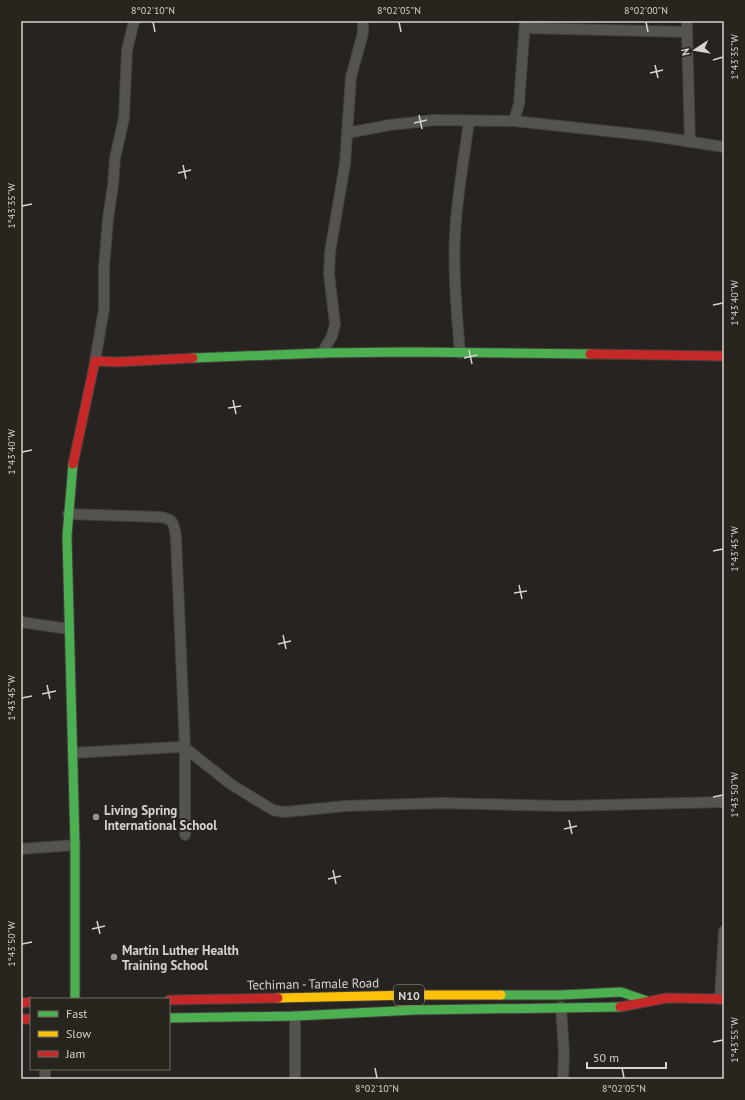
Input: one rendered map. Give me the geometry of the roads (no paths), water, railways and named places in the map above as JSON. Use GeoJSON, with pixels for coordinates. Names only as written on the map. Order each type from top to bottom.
{"type":"FeatureCollection","features":[{"type":"Feature","properties":{"kind":"main road"},"geometry":{"type":"LineString","coordinates":[[75,998],[75,845],[67,536],[74,457],[96,360],[117,362],[322,353],[408,352],[665,354],[724,356]]}},
{"type":"Feature","properties":{"kind":"main road","name":"Techiman - Tamale Road"},"geometry":{"type":"LineString","coordinates":[[170,1000],[414,995],[560,995],[621,992],[648,1001]]}},
{"type":"Feature","properties":{"kind":"main road","name":"Techiman - Tamale Road"},"geometry":{"type":"LineString","coordinates":[[170,1018],[295,1016],[415,1010],[622,1007],[668,998],[722,999]]}},
{"type":"Feature","properties":{"kind":"street"},"geometry":{"type":"LineString","coordinates":[[96,360],[104,309],[104,268],[108,219],[115,158],[124,118],[127,50],[134,21]]}},
{"type":"Feature","properties":{"kind":"street"},"geometry":{"type":"LineString","coordinates":[[322,353],[332,336],[335,324],[329,274],[330,252],[345,164],[351,77],[363,33],[363,21]]}},
{"type":"Feature","properties":{"kind":"street"},"geometry":{"type":"LineString","coordinates":[[688,21],[690,142]]}},
{"type":"Feature","properties":{"kind":"street"},"geometry":{"type":"LineString","coordinates":[[514,122],[519,104],[525,25],[687,32]]}},
{"type":"Feature","properties":{"kind":"street"},"geometry":{"type":"LineString","coordinates":[[347,133],[367,128],[407,122],[434,120],[514,122],[653,136],[724,147]]}},
{"type":"Feature","properties":{"kind":"street"},"geometry":{"type":"LineString","coordinates":[[460,353],[455,282],[455,236],[457,208],[469,121]]}},
{"type":"Feature","properties":{"kind":"street"},"geometry":{"type":"LineString","coordinates":[[68,514],[160,517],[168,518],[173,522],[176,538],[185,748],[185,835]]}},
{"type":"Feature","properties":{"kind":"street"},"geometry":{"type":"LineString","coordinates":[[21,622],[69,629]]}},
{"type":"Feature","properties":{"kind":"street"},"geometry":{"type":"LineString","coordinates":[[73,753],[179,747],[185,748],[232,785],[273,810],[284,812],[346,806],[441,803],[564,806],[724,802]]}},
{"type":"Feature","properties":{"kind":"street"},"geometry":{"type":"LineString","coordinates":[[21,849],[75,845]]}},
{"type":"Feature","properties":{"kind":"street"},"geometry":{"type":"LineString","coordinates":[[722,999],[724,931]]}},
{"type":"Feature","properties":{"kind":"street"},"geometry":{"type":"LineString","coordinates":[[561,1007],[564,1053],[563,1079]]}},
{"type":"Feature","properties":{"kind":"street"},"geometry":{"type":"LineString","coordinates":[[295,1016],[295,1079]]}},
{"type":"Feature","properties":{"kind":"place","name":"Living Spring International School"},"geometry":{"type":"Point","coordinates":[96,817]}},
{"type":"Feature","properties":{"kind":"place","name":"Martin Luther Health Training School"},"geometry":{"type":"Point","coordinates":[114,957]}}]}
